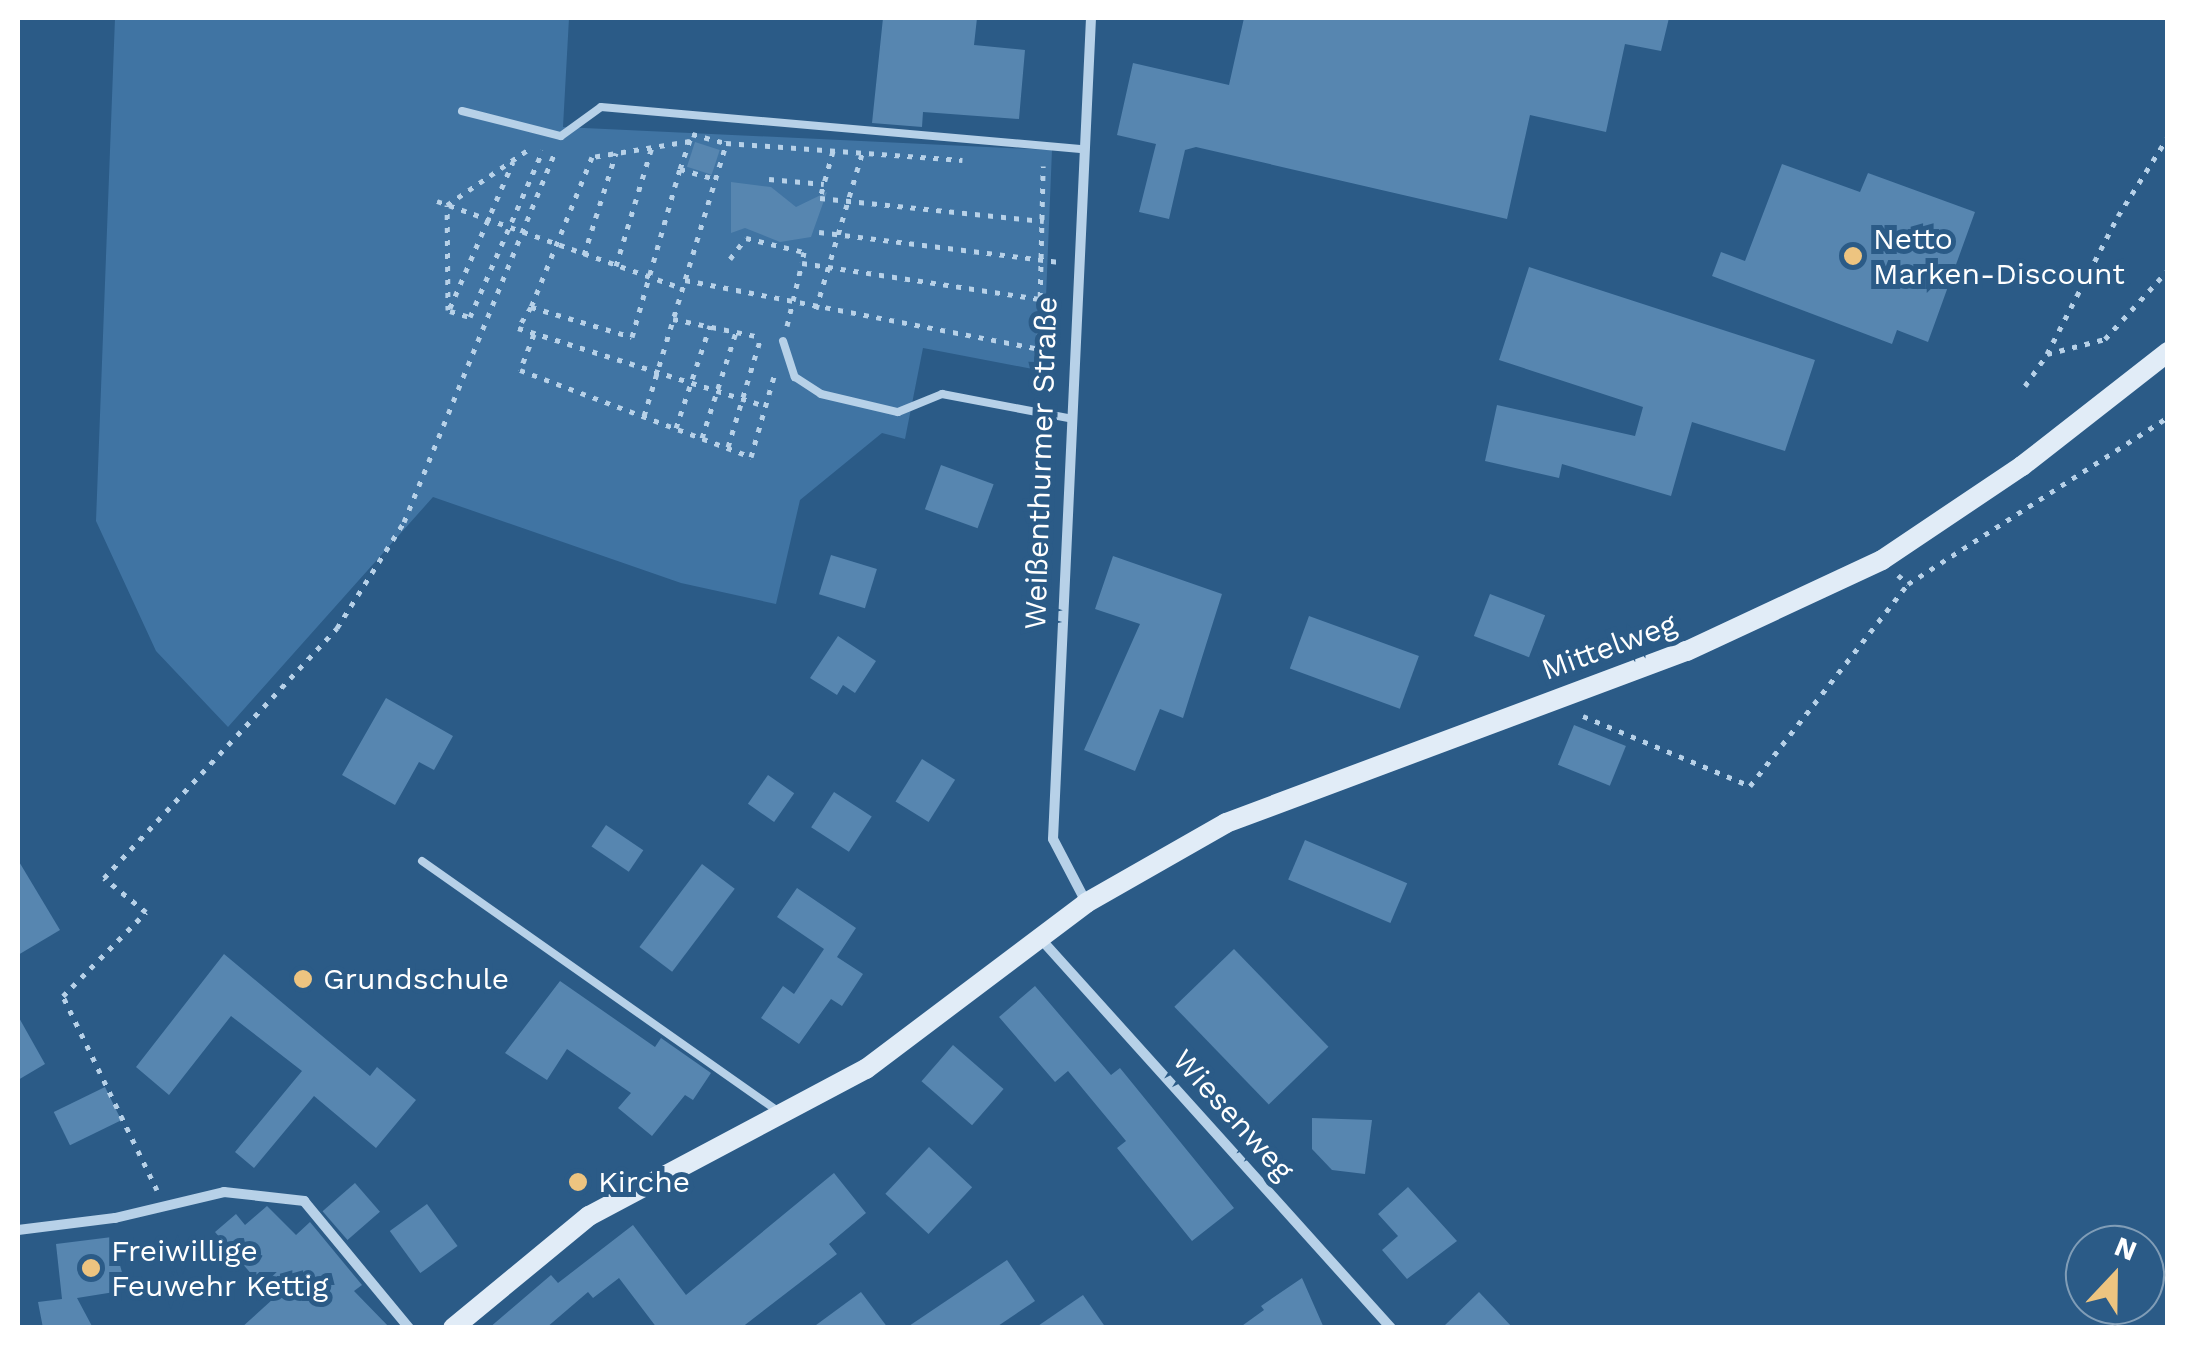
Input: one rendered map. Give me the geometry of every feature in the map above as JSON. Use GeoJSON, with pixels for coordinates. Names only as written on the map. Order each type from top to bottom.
{"type":"FeatureCollection","features":[{"type":"Feature","properties":{"kind":"street","name":"Weißenthurmer Straße"},"geometry":{"type":"LineString","coordinates":[[1086,903],[1052,839],[1091,18]]}},
{"type":"Feature","properties":{"kind":"street","name":"Mittelweg"},"geometry":{"type":"LineString","coordinates":[[1038,936],[1086,903],[1226,823],[1687,651],[1882,560],[2022,466],[2168,352]]}},
{"type":"Feature","properties":{"kind":"street"},"geometry":{"type":"LineString","coordinates":[[453,1328],[590,1216],[866,1069],[1038,936]]}},
{"type":"Feature","properties":{"kind":"street","name":"Wiesenweg"},"geometry":{"type":"LineString","coordinates":[[1038,936],[1391,1328]]}},
{"type":"Feature","properties":{"kind":"street"},"geometry":{"type":"LineString","coordinates":[[18,1230],[165,1206],[224,1192],[304,1201],[410,1328]]}},
{"type":"Feature","properties":{"kind":"lane"},"geometry":{"type":"LineString","coordinates":[[462,112],[556,135],[601,108],[1083,149]]}},
{"type":"Feature","properties":{"kind":"lane"},"geometry":{"type":"LineString","coordinates":[[783,341],[795,377],[821,394],[898,412],[942,394],[1072,420]]}},
{"type":"Feature","properties":{"kind":"lane"},"geometry":{"type":"LineString","coordinates":[[422,861],[785,1115]]}},
{"type":"Feature","properties":{"kind":"path"},"geometry":{"type":"LineString","coordinates":[[644,416],[734,119]]}},
{"type":"Feature","properties":{"kind":"path"},"geometry":{"type":"LineString","coordinates":[[531,307],[632,337],[692,134],[726,143],[972,161]]}},
{"type":"Feature","properties":{"kind":"path"},"geometry":{"type":"LineString","coordinates":[[447,206],[556,135]]}},
{"type":"Feature","properties":{"kind":"path"},"geometry":{"type":"LineString","coordinates":[[448,310],[470,317],[506,229],[556,135]]}},
{"type":"Feature","properties":{"kind":"path"},"geometry":{"type":"LineString","coordinates":[[165,1206],[64,996],[146,912],[104,878],[338,628],[404,522],[556,135]]}},
{"type":"Feature","properties":{"kind":"path"},"geometry":{"type":"LineString","coordinates":[[2025,386],[2047,354],[2118,216],[2168,137]]}},
{"type":"Feature","properties":{"kind":"path"},"geometry":{"type":"LineString","coordinates":[[690,140],[592,157],[531,307],[518,328],[765,406]]}},
{"type":"Feature","properties":{"kind":"path"},"geometry":{"type":"LineString","coordinates":[[616,266],[652,147]]}},
{"type":"Feature","properties":{"kind":"path"},"geometry":{"type":"LineString","coordinates":[[833,151],[820,198],[1044,222]]}},
{"type":"Feature","properties":{"kind":"path"},"geometry":{"type":"LineString","coordinates":[[584,256],[616,153]]}},
{"type":"Feature","properties":{"kind":"path"},"geometry":{"type":"LineString","coordinates":[[816,309],[862,153]]}},
{"type":"Feature","properties":{"kind":"path"},"geometry":{"type":"LineString","coordinates":[[448,310],[514,159]]}},
{"type":"Feature","properties":{"kind":"path"},"geometry":{"type":"LineString","coordinates":[[685,280],[792,305],[1039,349],[1046,166],[1028,165]]}},
{"type":"Feature","properties":{"kind":"path"},"geometry":{"type":"LineString","coordinates":[[680,169],[715,180]]}},
{"type":"Feature","properties":{"kind":"path"},"geometry":{"type":"LineString","coordinates":[[769,179],[824,184]]}},
{"type":"Feature","properties":{"kind":"path"},"geometry":{"type":"LineString","coordinates":[[436,201],[520,234],[682,288]]}},
{"type":"Feature","properties":{"kind":"path"},"geometry":{"type":"LineString","coordinates":[[447,206],[448,310]]}},
{"type":"Feature","properties":{"kind":"path"},"geometry":{"type":"LineString","coordinates":[[819,232],[1078,265]]}},
{"type":"Feature","properties":{"kind":"path"},"geometry":{"type":"LineString","coordinates":[[534,334],[520,370],[751,457],[804,252],[746,238],[730,259]]}},
{"type":"Feature","properties":{"kind":"path"},"geometry":{"type":"LineString","coordinates":[[802,263],[1041,299]]}},
{"type":"Feature","properties":{"kind":"path"},"geometry":{"type":"LineString","coordinates":[[2047,354],[2105,338],[2168,270]]}},
{"type":"Feature","properties":{"kind":"path"},"geometry":{"type":"LineString","coordinates":[[673,319],[783,341]]}},
{"type":"Feature","properties":{"kind":"path"},"geometry":{"type":"LineString","coordinates":[[676,428],[710,326]]}},
{"type":"Feature","properties":{"kind":"path"},"geometry":{"type":"LineString","coordinates":[[702,438],[736,332]]}},
{"type":"Feature","properties":{"kind":"path"},"geometry":{"type":"LineString","coordinates":[[728,448],[762,337]]}},
{"type":"Feature","properties":{"kind":"path"},"geometry":{"type":"LineString","coordinates":[[1548,701],[1750,786],[1908,584],[2168,417]]}},
{"type":"Feature","properties":{"kind":"path"},"geometry":{"type":"LineString","coordinates":[[1882,560],[1908,584]]}},
{"type":"Feature","properties":{"kind":"shaded area"},"geometry":{"type":"Polygon","coordinates":[[[115,18],[569,18],[563,127],[1052,150],[1043,371],[923,348],[905,439],[882,433],[800,500],[776,604],[681,583],[433,497],[228,727],[156,651],[96,521],[115,18]]]}},
{"type":"Feature","properties":{"kind":"building"},"geometry":{"type":"Polygon","coordinates":[[[883,18],[977,18],[974,45],[1025,50],[1019,119],[923,112],[922,127],[872,123],[883,18]]]}},
{"type":"Feature","properties":{"kind":"building"},"geometry":{"type":"Polygon","coordinates":[[[1244,18],[1669,18],[1661,51],[1625,44],[1606,132],[1530,115],[1507,219],[1196,147],[1185,150],[1169,219],[1139,212],[1156,144],[1117,135],[1133,63],[1229,85],[1244,18]]]}},
{"type":"Feature","properties":{"kind":"building"},"geometry":{"type":"Polygon","coordinates":[[[695,142],[720,150],[712,175],[687,167],[695,142]]]}},
{"type":"Feature","properties":{"kind":"building","name":"Netto Marken-Discount"},"geometry":{"type":"Polygon","coordinates":[[[1782,164],[1860,192],[1868,173],[1975,212],[1928,342],[1897,330],[1892,344],[1712,276],[1721,252],[1745,261],[1782,164]]]}},
{"type":"Feature","properties":{"kind":"building"},"geometry":{"type":"Polygon","coordinates":[[[731,182],[771,187],[796,207],[827,192],[811,237],[780,242],[745,228],[731,233],[731,182]]]}},
{"type":"Feature","properties":{"kind":"building"},"geometry":{"type":"Polygon","coordinates":[[[1529,267],[1815,360],[1785,451],[1692,422],[1671,496],[1562,464],[1559,478],[1485,461],[1497,405],[1635,436],[1643,407],[1499,360],[1529,267]]]}},
{"type":"Feature","properties":{"kind":"building"},"geometry":{"type":"Polygon","coordinates":[[[941,465],[994,484],[978,528],[925,509],[941,465]]]}},
{"type":"Feature","properties":{"kind":"building"},"geometry":{"type":"Polygon","coordinates":[[[831,555],[877,569],[865,608],[819,594],[831,555]]]}},
{"type":"Feature","properties":{"kind":"building"},"geometry":{"type":"Polygon","coordinates":[[[1113,556],[1222,594],[1183,718],[1160,709],[1135,771],[1084,750],[1140,624],[1095,609],[1113,556]]]}},
{"type":"Feature","properties":{"kind":"building"},"geometry":{"type":"Polygon","coordinates":[[[1490,594],[1545,615],[1529,657],[1474,636],[1490,594]]]}},
{"type":"Feature","properties":{"kind":"building"},"geometry":{"type":"Polygon","coordinates":[[[1309,616],[1419,656],[1400,709],[1290,669],[1309,616]]]}},
{"type":"Feature","properties":{"kind":"building"},"geometry":{"type":"Polygon","coordinates":[[[838,636],[876,661],[855,693],[843,685],[837,695],[810,678],[838,636]]]}},
{"type":"Feature","properties":{"kind":"building"},"geometry":{"type":"Polygon","coordinates":[[[386,698],[453,736],[434,770],[419,762],[395,805],[342,775],[386,698]]]}},
{"type":"Feature","properties":{"kind":"building"},"geometry":{"type":"Polygon","coordinates":[[[1574,725],[1626,746],[1610,786],[1558,765],[1574,725]]]}},
{"type":"Feature","properties":{"kind":"building"},"geometry":{"type":"Polygon","coordinates":[[[922,759],[955,780],[929,822],[896,801],[922,759]]]}},
{"type":"Feature","properties":{"kind":"building"},"geometry":{"type":"Polygon","coordinates":[[[768,775],[794,793],[774,822],[748,804],[768,775]]]}},
{"type":"Feature","properties":{"kind":"building"},"geometry":{"type":"Polygon","coordinates":[[[834,792],[872,817],[849,852],[811,827],[834,792]]]}},
{"type":"Feature","properties":{"kind":"building"},"geometry":{"type":"Polygon","coordinates":[[[606,825],[643,850],[629,872],[591,847],[606,825]]]}},
{"type":"Feature","properties":{"kind":"building"},"geometry":{"type":"Polygon","coordinates":[[[1305,840],[1407,883],[1390,923],[1288,880],[1305,840]]]}},
{"type":"Feature","properties":{"kind":"building"},"geometry":{"type":"Polygon","coordinates":[[[18,860],[60,930],[18,955],[18,860]]]}},
{"type":"Feature","properties":{"kind":"building"},"geometry":{"type":"Polygon","coordinates":[[[702,864],[735,889],[672,972],[639,947],[702,864]]]}},
{"type":"Feature","properties":{"kind":"building"},"geometry":{"type":"Polygon","coordinates":[[[797,888],[856,928],[837,957],[863,974],[842,1006],[831,999],[799,1044],[761,1018],[783,986],[794,994],[824,949],[777,917],[797,888]]]}},
{"type":"Feature","properties":{"kind":"building"},"geometry":{"type":"Polygon","coordinates":[[[1234,949],[1328,1047],[1269,1104],[1174,1007],[1234,949]]]}},
{"type":"Feature","properties":{"kind":"building"},"geometry":{"type":"Polygon","coordinates":[[[224,954],[370,1076],[377,1067],[416,1100],[376,1148],[314,1096],[254,1168],[235,1152],[302,1071],[231,1016],[169,1095],[136,1067],[224,954]]]}},
{"type":"Feature","properties":{"kind":"building"},"geometry":{"type":"Polygon","coordinates":[[[560,981],[655,1047],[661,1038],[711,1073],[693,1100],[685,1095],[652,1136],[618,1108],[631,1093],[567,1049],[547,1080],[505,1053],[560,981]]]}},
{"type":"Feature","properties":{"kind":"building"},"geometry":{"type":"Polygon","coordinates":[[[1035,986],[1111,1075],[1120,1068],[1234,1208],[1192,1241],[1117,1148],[1126,1141],[1068,1071],[1055,1082],[999,1017],[1035,986]]]}},
{"type":"Feature","properties":{"kind":"building"},"geometry":{"type":"Polygon","coordinates":[[[18,1016],[45,1064],[18,1080],[18,1016]]]}},
{"type":"Feature","properties":{"kind":"building"},"geometry":{"type":"Polygon","coordinates":[[[953,1045],[1004,1089],[972,1125],[922,1081],[953,1045]]]}},
{"type":"Feature","properties":{"kind":"building"},"geometry":{"type":"Polygon","coordinates":[[[105,1087],[121,1120],[70,1145],[54,1112],[105,1087]]]}},
{"type":"Feature","properties":{"kind":"building"},"geometry":{"type":"Polygon","coordinates":[[[1312,1118],[1372,1120],[1365,1174],[1332,1170],[1312,1149],[1312,1118]]]}},
{"type":"Feature","properties":{"kind":"building"},"geometry":{"type":"Polygon","coordinates":[[[929,1147],[972,1187],[929,1234],[885,1194],[929,1147]]]}},
{"type":"Feature","properties":{"kind":"building"},"geometry":{"type":"Polygon","coordinates":[[[834,1173],[866,1213],[829,1244],[837,1254],[741,1328],[657,1328],[619,1278],[593,1298],[588,1292],[546,1328],[489,1328],[551,1275],[558,1283],[633,1225],[686,1295],[834,1173]]]}},
{"type":"Feature","properties":{"kind":"building"},"geometry":{"type":"Polygon","coordinates":[[[355,1183],[380,1212],[347,1240],[323,1211],[355,1183]]]}},
{"type":"Feature","properties":{"kind":"building"},"geometry":{"type":"Polygon","coordinates":[[[1408,1187],[1457,1241],[1407,1279],[1382,1250],[1398,1236],[1378,1214],[1408,1187]]]}},
{"type":"Feature","properties":{"kind":"building"},"geometry":{"type":"Polygon","coordinates":[[[427,1204],[458,1246],[420,1273],[390,1231],[427,1204]]]}},
{"type":"Feature","properties":{"kind":"building"},"geometry":{"type":"Polygon","coordinates":[[[267,1206],[296,1235],[310,1222],[362,1285],[354,1291],[390,1328],[241,1328],[273,1299],[215,1232],[236,1214],[245,1225],[267,1206]]]}},
{"type":"Feature","properties":{"kind":"building","name":"Freiwillige Feuwehr Kettig"},"geometry":{"type":"Polygon","coordinates":[[[112,1237],[127,1290],[77,1298],[93,1328],[43,1328],[38,1302],[62,1299],[56,1244],[112,1237]]]}},
{"type":"Feature","properties":{"kind":"building"},"geometry":{"type":"Polygon","coordinates":[[[1007,1260],[1035,1301],[995,1328],[906,1328],[1007,1260]]]}},
{"type":"Feature","properties":{"kind":"building"},"geometry":{"type":"Polygon","coordinates":[[[1302,1278],[1324,1328],[1239,1328],[1264,1310],[1261,1306],[1302,1278]]]}},
{"type":"Feature","properties":{"kind":"building"},"geometry":{"type":"Polygon","coordinates":[[[861,1292],[888,1328],[812,1328],[861,1292]]]}},
{"type":"Feature","properties":{"kind":"building"},"geometry":{"type":"Polygon","coordinates":[[[1479,1292],[1513,1328],[1442,1328],[1479,1292]]]}},
{"type":"Feature","properties":{"kind":"building"},"geometry":{"type":"Polygon","coordinates":[[[1083,1295],[1106,1328],[1035,1328],[1083,1295]]]}},
{"type":"Feature","properties":{"kind":"place","name":"Netto Marken-Discount"},"geometry":{"type":"Point","coordinates":[1853,256]}},
{"type":"Feature","properties":{"kind":"place","name":"Grundschule"},"geometry":{"type":"Point","coordinates":[303,979]}},
{"type":"Feature","properties":{"kind":"place","name":"Kirche"},"geometry":{"type":"Point","coordinates":[578,1182]}},
{"type":"Feature","properties":{"kind":"place","name":"Freiwillige Feuwehr Kettig"},"geometry":{"type":"Point","coordinates":[91,1268]}}]}
